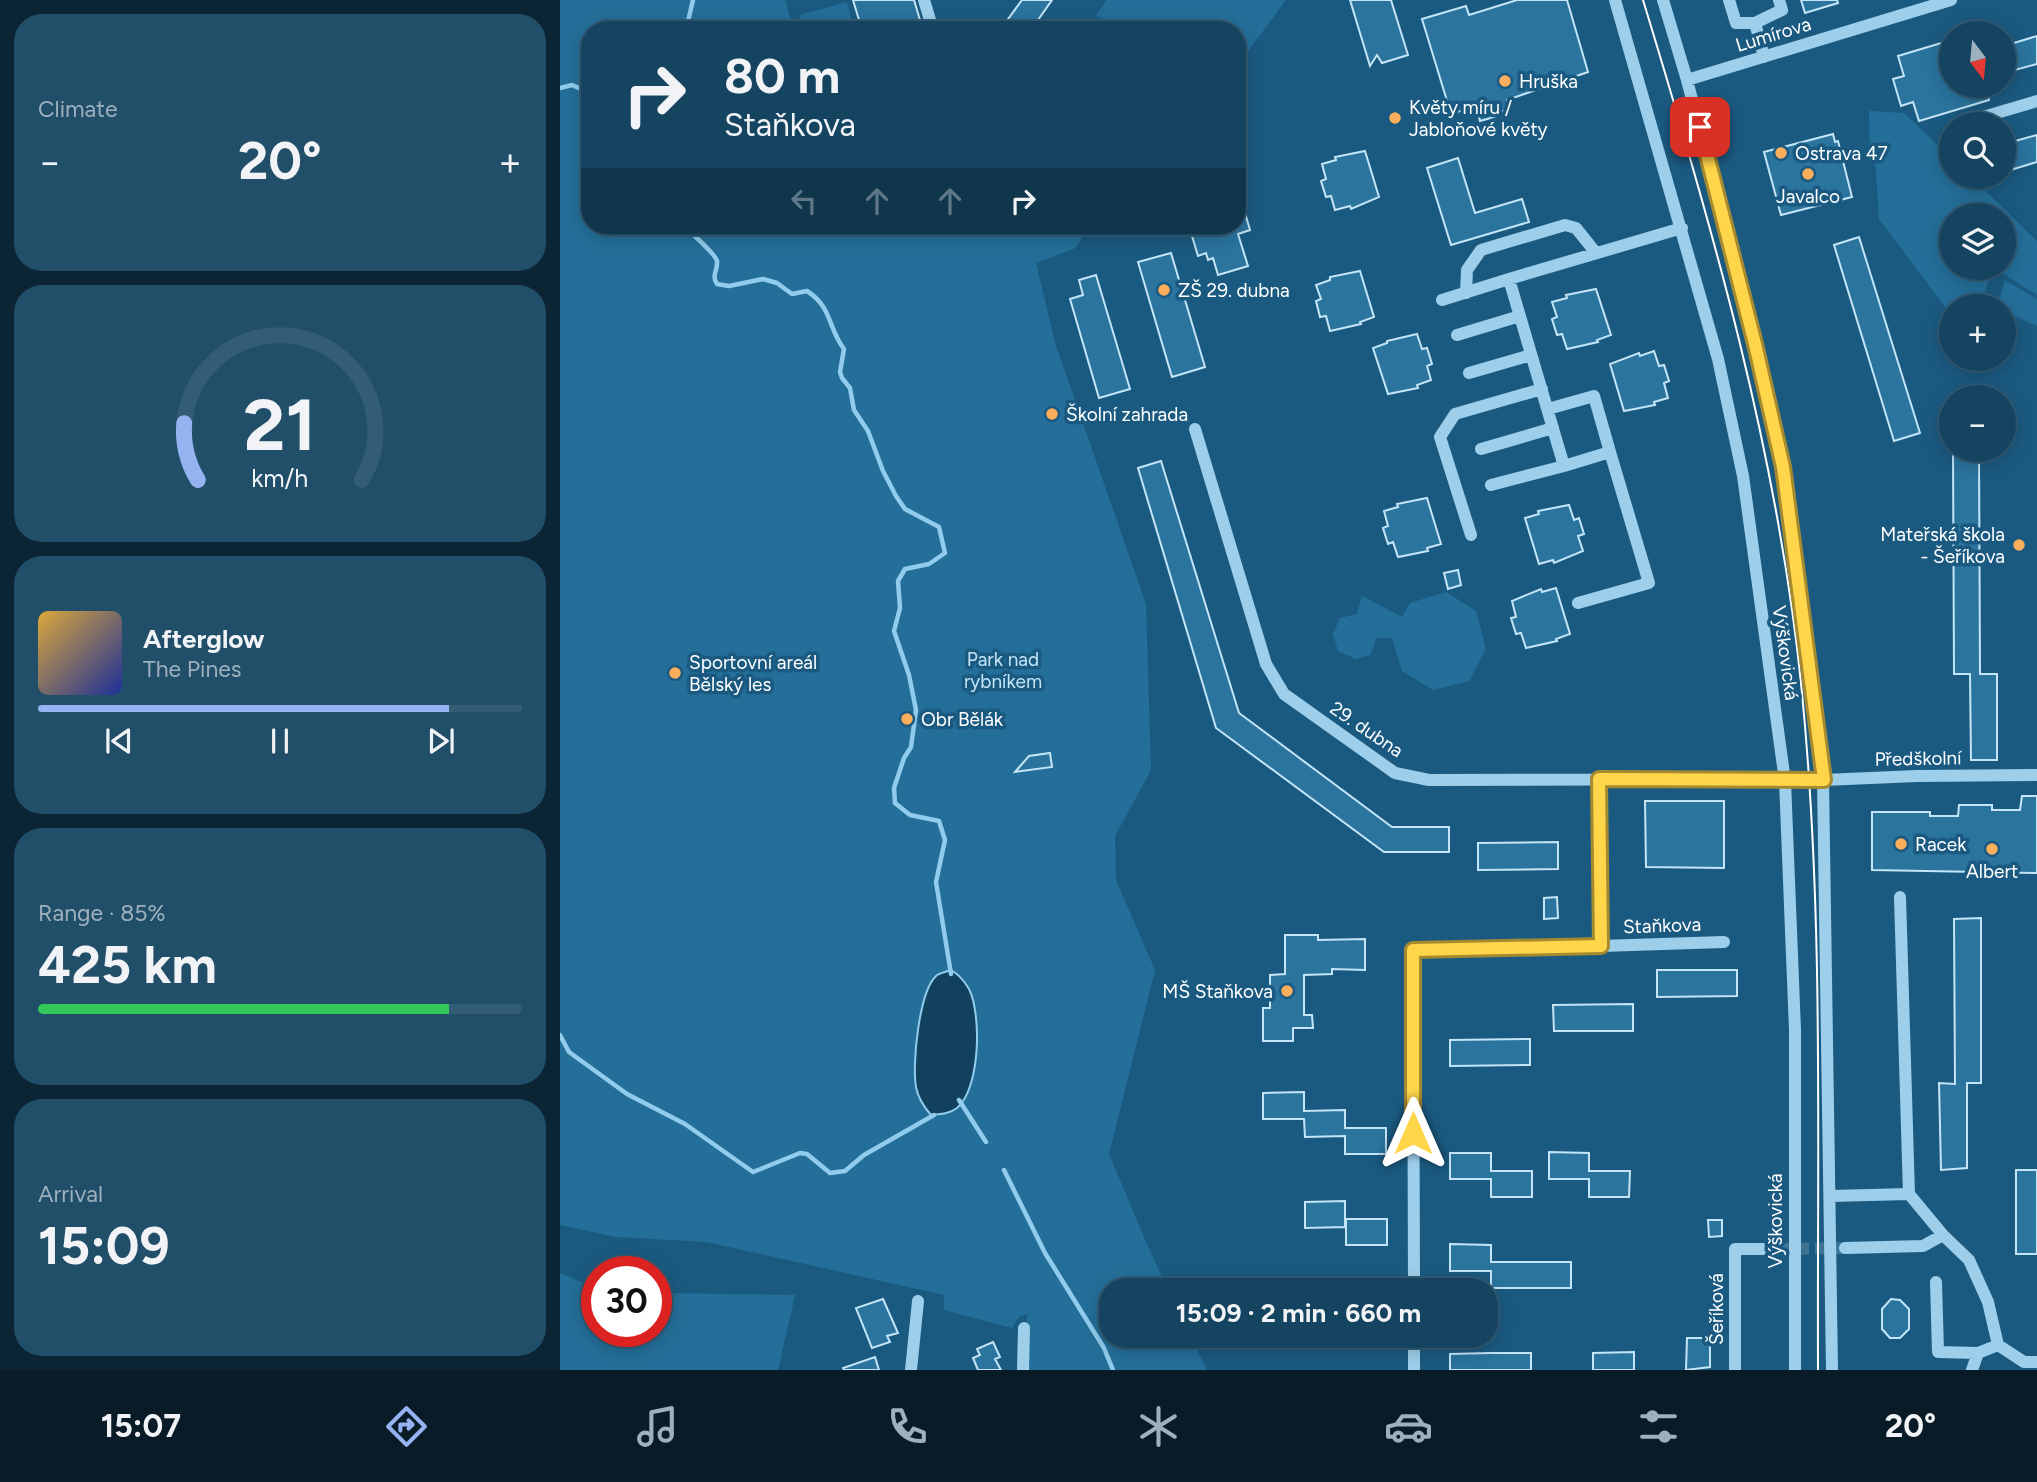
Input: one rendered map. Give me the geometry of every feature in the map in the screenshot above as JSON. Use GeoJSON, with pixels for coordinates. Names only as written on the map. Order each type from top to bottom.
{"type":"FeatureCollection","features":[{"type":"Feature","properties":{"kind":"street"},"geometry":{"type":"LineString","coordinates":[[924,0],[930,21]]}},
{"type":"Feature","properties":{"kind":"street","name":"Výškovická"},"geometry":{"type":"LineString","coordinates":[[1615,0],[1718,359],[1743,476],[1785,781],[1795,1030],[1795,1370]]}},
{"type":"Feature","properties":{"kind":"street","name":"Výškovická"},"geometry":{"type":"LineString","coordinates":[[1663,0],[1687,80],[1755,344],[1783,467],[1824,780],[1832,1370]]}},
{"type":"Feature","properties":{"kind":"street"},"geometry":{"type":"LineString","coordinates":[[1729,0],[1736,23],[1755,23],[1782,10],[1779,0]]}},
{"type":"Feature","properties":{"kind":"street","name":"Lumírova"},"geometry":{"type":"LineString","coordinates":[[1687,80],[1764,57],[1907,6],[1951,0]]}},
{"type":"Feature","properties":{"kind":"street"},"geometry":{"type":"LineString","coordinates":[[1755,23],[1764,57]]}},
{"type":"Feature","properties":{"kind":"street"},"geometry":{"type":"LineString","coordinates":[[2002,112],[2037,102]]}},
{"type":"Feature","properties":{"kind":"street"},"geometry":{"type":"LineString","coordinates":[[1466,293],[1466,270],[1480,250],[1565,225],[1576,228],[1596,253]]}},
{"type":"Feature","properties":{"kind":"street"},"geometry":{"type":"LineString","coordinates":[[1442,300],[1682,228]]}},
{"type":"Feature","properties":{"kind":"street"},"geometry":{"type":"LineString","coordinates":[[1509,279],[1564,466]]}},
{"type":"Feature","properties":{"kind":"street"},"geometry":{"type":"LineString","coordinates":[[1457,335],[1520,316]]}},
{"type":"Feature","properties":{"kind":"street"},"geometry":{"type":"LineString","coordinates":[[1469,373],[1531,355]]}},
{"type":"Feature","properties":{"kind":"street"},"geometry":{"type":"LineString","coordinates":[[1471,535],[1440,437],[1455,414],[1542,389]]}},
{"type":"Feature","properties":{"kind":"street"},"geometry":{"type":"LineString","coordinates":[[1548,409],[1594,396],[1649,583],[1578,603]]}},
{"type":"Feature","properties":{"kind":"street"},"geometry":{"type":"LineString","coordinates":[[1480,450],[1553,428]]}},
{"type":"Feature","properties":{"kind":"street","name":"29. dubna"},"geometry":{"type":"LineString","coordinates":[[1195,429],[1266,664],[1284,694],[1395,773],[1429,780],[1800,781]]}},
{"type":"Feature","properties":{"kind":"street"},"geometry":{"type":"LineString","coordinates":[[1491,485],[1610,452]]}},
{"type":"Feature","properties":{"kind":"street","name":"Předškolní"},"geometry":{"type":"LineString","coordinates":[[1800,781],[2037,775]]}},
{"type":"Feature","properties":{"kind":"street","name":"Staňkova"},"geometry":{"type":"LineString","coordinates":[[1599,779],[1601,946]]}},
{"type":"Feature","properties":{"kind":"street"},"geometry":{"type":"LineString","coordinates":[[1900,897],[1909,1194],[1943,1235],[1969,1260],[1988,1302],[1998,1345],[2024,1362],[2037,1362]]}},
{"type":"Feature","properties":{"kind":"street","name":"Staňkova"},"geometry":{"type":"LineString","coordinates":[[1414,1278],[1413,950],[1724,942]]}},
{"type":"Feature","properties":{"kind":"street"},"geometry":{"type":"LineString","coordinates":[[1830,1196],[1909,1194]]}},
{"type":"Feature","properties":{"kind":"street"},"geometry":{"type":"LineString","coordinates":[[1845,1248],[1923,1246],[1943,1235]]}},
{"type":"Feature","properties":{"kind":"street","name":"Šeříková"},"geometry":{"type":"LineString","coordinates":[[1735,1370],[1735,1250],[1779,1249]]}},
{"type":"Feature","properties":{"kind":"street"},"geometry":{"type":"LineString","coordinates":[[1936,1282],[1938,1352],[1978,1353],[1998,1345]]}},
{"type":"Feature","properties":{"kind":"street"},"geometry":{"type":"LineString","coordinates":[[911,1370],[918,1301]]}},
{"type":"Feature","properties":{"kind":"street"},"geometry":{"type":"LineString","coordinates":[[1023,1370],[1024,1328]]}},
{"type":"Feature","properties":{"kind":"street"},"geometry":{"type":"LineString","coordinates":[[1414,1348],[1415,1370]]}},
{"type":"Feature","properties":{"kind":"street"},"geometry":{"type":"LineString","coordinates":[[1972,1370],[1978,1353]]}},
{"type":"Feature","properties":{"kind":"green space","name":"Park nad rybníkem"},"geometry":{"type":"Polygon","coordinates":[[[560,0],[785,0],[791,21],[581,21],[581,235],[1084,235],[1076,248],[1036,263],[1056,346],[1146,604],[1151,770],[1115,836],[1116,880],[1155,970],[1109,1154],[1162,1278],[1099,1278],[1099,1348],[1196,1348],[1207,1370],[1028,1370],[1027,1314],[1019,1317],[1012,1328],[944,1310],[944,1295],[707,1242],[616,1237],[560,1225],[560,0]]]}},
{"type":"Feature","properties":{"kind":"green space"},"geometry":{"type":"Polygon","coordinates":[[[1107,0],[1286,0],[1246,54],[1246,21],[1103,21],[1096,15],[1107,0]]]}},
{"type":"Feature","properties":{"kind":"green space"},"geometry":{"type":"Polygon","coordinates":[[[847,2],[852,21],[801,21],[799,15],[847,2]]]}},
{"type":"Feature","properties":{"kind":"green space"},"geometry":{"type":"Polygon","coordinates":[[[1869,111],[1904,113],[1939,147],[1939,189],[1983,189],[1998,203],[1939,203],[1939,280],[1989,280],[1984,294],[1939,294],[1939,299],[1879,219],[1876,168],[1870,153],[1869,111]]]}},
{"type":"Feature","properties":{"kind":"green space"},"geometry":{"type":"Polygon","coordinates":[[[2016,221],[2037,241],[2037,295],[2013,280],[2016,280],[2016,221]]]}},
{"type":"Feature","properties":{"kind":"green space"},"geometry":{"type":"Polygon","coordinates":[[[2005,280],[2037,299],[2037,326],[2016,316],[2016,294],[2001,294],[2005,280]]]}},
{"type":"Feature","properties":{"kind":"green space"},"geometry":{"type":"Polygon","coordinates":[[[1446,592],[1476,611],[1486,649],[1469,681],[1433,690],[1402,671],[1392,638],[1377,638],[1370,655],[1356,659],[1338,651],[1333,634],[1340,618],[1357,614],[1362,596],[1402,617],[1410,603],[1446,592]]]}},
{"type":"Feature","properties":{"kind":"green space"},"geometry":{"type":"Polygon","coordinates":[[[560,1273],[581,1282],[581,1347],[672,1347],[672,1293],[795,1295],[778,1370],[560,1370],[560,1273]]]}},
{"type":"Feature","properties":{"kind":"shaded area"},"geometry":{"type":"Polygon","coordinates":[[[951,970],[969,989],[973,1001],[977,1033],[974,1069],[965,1098],[957,1108],[948,1113],[931,1115],[916,1087],[918,1029],[930,984],[937,975],[951,970]]]}},
{"type":"Feature","properties":{"kind":"building"},"geometry":{"type":"Polygon","coordinates":[[[853,0],[914,0],[920,21],[859,21],[853,0]]]}},
{"type":"Feature","properties":{"kind":"building"},"geometry":{"type":"Polygon","coordinates":[[[1022,0],[1052,0],[1037,21],[1007,21],[1022,0]]]}},
{"type":"Feature","properties":{"kind":"building"},"geometry":{"type":"Polygon","coordinates":[[[1350,0],[1391,0],[1408,55],[1382,63],[1377,55],[1370,66],[1350,0]]]}},
{"type":"Feature","properties":{"kind":"building"},"geometry":{"type":"Polygon","coordinates":[[[1517,0],[1567,0],[1588,72],[1507,100],[1510,109],[1496,113],[1497,116],[1491,118],[1480,121],[1476,106],[1451,114],[1422,19],[1466,6],[1469,15],[1517,0]]]}},
{"type":"Feature","properties":{"kind":"building"},"geometry":{"type":"Polygon","coordinates":[[[1801,0],[1837,0],[1838,3],[1805,13],[1801,0]]]}},
{"type":"Feature","properties":{"kind":"building"},"geometry":{"type":"Polygon","coordinates":[[[2037,36],[2037,64],[2016,70],[2016,42],[2037,36]]]}},
{"type":"Feature","properties":{"kind":"building"},"geometry":{"type":"Polygon","coordinates":[[[1939,44],[1939,98],[1989,100],[1949,112],[1939,112],[1939,115],[1919,121],[1913,102],[1901,106],[1893,79],[1904,76],[1898,56],[1939,44]]]}},
{"type":"Feature","properties":{"kind":"building","name":"Javalco"},"geometry":{"type":"Polygon","coordinates":[[[1833,134],[1835,142],[1838,141],[1852,197],[1781,215],[1764,152],[1833,134]]]}},
{"type":"Feature","properties":{"kind":"building"},"geometry":{"type":"Polygon","coordinates":[[[2037,135],[2037,162],[2016,168],[2016,141],[2037,135]]]}},
{"type":"Feature","properties":{"kind":"building"},"geometry":{"type":"Polygon","coordinates":[[[1365,151],[1379,197],[1351,209],[1350,206],[1335,210],[1331,196],[1326,197],[1321,181],[1326,179],[1322,164],[1336,160],[1335,157],[1365,151]]]}},
{"type":"Feature","properties":{"kind":"building"},"geometry":{"type":"Polygon","coordinates":[[[1458,158],[1475,213],[1522,199],[1529,222],[1451,245],[1427,168],[1458,158]]]}},
{"type":"Feature","properties":{"kind":"building"},"geometry":{"type":"Polygon","coordinates":[[[1192,235],[1238,235],[1248,266],[1218,275],[1213,258],[1208,260],[1206,253],[1198,256],[1192,235]]]}},
{"type":"Feature","properties":{"kind":"building"},"geometry":{"type":"Polygon","coordinates":[[[1859,237],[1920,433],[1894,441],[1834,245],[1859,237]]]}},
{"type":"Feature","properties":{"kind":"building"},"geometry":{"type":"Polygon","coordinates":[[[1171,253],[1205,367],[1172,377],[1138,262],[1171,253]]]}},
{"type":"Feature","properties":{"kind":"building"},"geometry":{"type":"Polygon","coordinates":[[[1360,271],[1374,317],[1360,322],[1361,324],[1330,331],[1326,316],[1320,317],[1316,301],[1321,299],[1316,285],[1330,280],[1330,277],[1360,271]]]}},
{"type":"Feature","properties":{"kind":"building"},"geometry":{"type":"Polygon","coordinates":[[[1096,275],[1130,389],[1099,398],[1070,299],[1083,295],[1079,280],[1096,275]]]}},
{"type":"Feature","properties":{"kind":"building"},"geometry":{"type":"Polygon","coordinates":[[[1596,289],[1611,335],[1597,340],[1598,342],[1567,349],[1562,334],[1557,335],[1552,319],[1557,317],[1552,302],[1567,298],[1566,295],[1596,289]]]}},
{"type":"Feature","properties":{"kind":"building"},"geometry":{"type":"Polygon","coordinates":[[[1417,334],[1422,349],[1427,348],[1432,364],[1427,366],[1431,380],[1417,385],[1418,388],[1388,394],[1373,348],[1387,341],[1417,334]]]}},
{"type":"Feature","properties":{"kind":"building"},"geometry":{"type":"Polygon","coordinates":[[[1654,351],[1659,366],[1664,365],[1669,381],[1664,383],[1668,398],[1654,402],[1655,405],[1624,411],[1610,364],[1639,353],[1640,356],[1654,351]]]}},
{"type":"Feature","properties":{"kind":"building"},"geometry":{"type":"Polygon","coordinates":[[[1161,461],[1239,713],[1392,827],[1449,827],[1449,852],[1384,852],[1216,728],[1138,468],[1161,461]]]}},
{"type":"Feature","properties":{"kind":"building"},"geometry":{"type":"Polygon","coordinates":[[[1953,462],[1979,462],[1980,674],[1997,674],[1997,760],[1971,760],[1970,674],[1954,674],[1953,462]]]}},
{"type":"Feature","properties":{"kind":"building"},"geometry":{"type":"Polygon","coordinates":[[[1427,498],[1441,544],[1427,548],[1428,551],[1398,557],[1393,542],[1388,544],[1383,528],[1388,526],[1384,511],[1398,507],[1397,504],[1427,498]]]}},
{"type":"Feature","properties":{"kind":"building"},"geometry":{"type":"Polygon","coordinates":[[[1569,505],[1574,520],[1579,518],[1584,534],[1578,536],[1583,551],[1554,563],[1553,560],[1539,564],[1525,518],[1539,514],[1538,511],[1569,505]]]}},
{"type":"Feature","properties":{"kind":"building"},"geometry":{"type":"Polygon","coordinates":[[[1458,570],[1461,585],[1448,589],[1444,573],[1458,570]]]}},
{"type":"Feature","properties":{"kind":"building"},"geometry":{"type":"Polygon","coordinates":[[[1556,588],[1570,634],[1556,639],[1557,641],[1526,648],[1521,633],[1516,634],[1511,618],[1516,617],[1512,601],[1541,589],[1542,592],[1556,588]]]}},
{"type":"Feature","properties":{"kind":"building"},"geometry":{"type":"Polygon","coordinates":[[[1050,753],[1052,767],[1015,772],[1029,756],[1050,753]]]}},
{"type":"Feature","properties":{"kind":"building"},"geometry":{"type":"Polygon","coordinates":[[[2022,796],[2037,796],[2037,873],[1872,870],[1872,812],[1930,812],[1930,816],[1958,816],[1959,805],[1992,805],[1992,810],[2020,810],[2022,796]]]}},
{"type":"Feature","properties":{"kind":"building"},"geometry":{"type":"Polygon","coordinates":[[[1645,801],[1724,801],[1724,868],[1646,867],[1645,801]]]}},
{"type":"Feature","properties":{"kind":"building"},"geometry":{"type":"Polygon","coordinates":[[[1558,842],[1558,869],[1478,870],[1478,843],[1558,842]]]}},
{"type":"Feature","properties":{"kind":"building"},"geometry":{"type":"Polygon","coordinates":[[[1557,897],[1558,918],[1544,919],[1544,898],[1557,897]]]}},
{"type":"Feature","properties":{"kind":"building"},"geometry":{"type":"Polygon","coordinates":[[[1981,918],[1981,1083],[1967,1083],[1967,1168],[1941,1170],[1939,1083],[1955,1084],[1954,919],[1981,918]]]}},
{"type":"Feature","properties":{"kind":"building","name":"MŠ Staňkova"},"geometry":{"type":"Polygon","coordinates":[[[1285,935],[1318,935],[1318,940],[1365,939],[1365,970],[1332,969],[1332,974],[1304,975],[1304,1015],[1312,1015],[1313,1028],[1293,1028],[1293,1041],[1263,1041],[1263,1008],[1270,1008],[1270,975],[1285,974],[1285,935]]]}},
{"type":"Feature","properties":{"kind":"building"},"geometry":{"type":"Polygon","coordinates":[[[1657,970],[1737,970],[1737,996],[1657,997],[1657,970]]]}},
{"type":"Feature","properties":{"kind":"building"},"geometry":{"type":"Polygon","coordinates":[[[1633,1004],[1633,1031],[1554,1031],[1553,1005],[1633,1004]]]}},
{"type":"Feature","properties":{"kind":"building"},"geometry":{"type":"Polygon","coordinates":[[[1530,1039],[1530,1065],[1450,1066],[1450,1040],[1530,1039]]]}},
{"type":"Feature","properties":{"kind":"building"},"geometry":{"type":"Polygon","coordinates":[[[1304,1092],[1304,1111],[1345,1110],[1345,1128],[1386,1128],[1386,1154],[1345,1154],[1345,1136],[1305,1137],[1304,1119],[1263,1119],[1263,1093],[1304,1092]]]}},
{"type":"Feature","properties":{"kind":"building"},"geometry":{"type":"Polygon","coordinates":[[[1549,1152],[1589,1153],[1589,1171],[1630,1171],[1629,1197],[1589,1197],[1589,1179],[1549,1179],[1549,1152]]]}},
{"type":"Feature","properties":{"kind":"building"},"geometry":{"type":"Polygon","coordinates":[[[1450,1153],[1491,1153],[1491,1171],[1532,1171],[1532,1197],[1491,1197],[1491,1179],[1450,1179],[1450,1153]]]}},
{"type":"Feature","properties":{"kind":"building"},"geometry":{"type":"Polygon","coordinates":[[[2016,1170],[2037,1170],[2037,1254],[2016,1254],[2016,1170]]]}},
{"type":"Feature","properties":{"kind":"building"},"geometry":{"type":"Polygon","coordinates":[[[1345,1201],[1345,1227],[1305,1228],[1305,1202],[1345,1201]]]}},
{"type":"Feature","properties":{"kind":"building"},"geometry":{"type":"Polygon","coordinates":[[[1346,1219],[1387,1219],[1387,1245],[1346,1245],[1346,1219]]]}},
{"type":"Feature","properties":{"kind":"building"},"geometry":{"type":"Polygon","coordinates":[[[1708,1220],[1722,1220],[1722,1236],[1709,1237],[1708,1220]]]}},
{"type":"Feature","properties":{"kind":"building"},"geometry":{"type":"Polygon","coordinates":[[[1450,1244],[1491,1245],[1491,1262],[1571,1262],[1571,1288],[1498,1288],[1498,1278],[1491,1278],[1491,1271],[1450,1271],[1450,1244]]]}},
{"type":"Feature","properties":{"kind":"building"},"geometry":{"type":"Polygon","coordinates":[[[883,1299],[898,1333],[887,1336],[890,1342],[872,1348],[856,1308],[883,1299]]]}},
{"type":"Feature","properties":{"kind":"building"},"geometry":{"type":"Polygon","coordinates":[[[1891,1299],[1900,1300],[1909,1309],[1909,1329],[1900,1338],[1890,1338],[1882,1329],[1882,1309],[1891,1299]]]}},
{"type":"Feature","properties":{"kind":"building"},"geometry":{"type":"Polygon","coordinates":[[[1687,1338],[1710,1338],[1710,1367],[1686,1370],[1687,1338]]]}},
{"type":"Feature","properties":{"kind":"building"},"geometry":{"type":"Polygon","coordinates":[[[993,1342],[1000,1357],[995,1359],[1001,1370],[978,1370],[973,1358],[980,1355],[977,1349],[993,1342]]]}},
{"type":"Feature","properties":{"kind":"building"},"geometry":{"type":"Polygon","coordinates":[[[1634,1352],[1634,1370],[1593,1370],[1593,1353],[1634,1352]]]}},
{"type":"Feature","properties":{"kind":"building"},"geometry":{"type":"Polygon","coordinates":[[[1531,1353],[1531,1370],[1450,1370],[1450,1354],[1531,1353]]]}},
{"type":"Feature","properties":{"kind":"building"},"geometry":{"type":"Polygon","coordinates":[[[875,1357],[879,1370],[843,1368],[875,1357]]]}},
{"type":"Feature","properties":{"kind":"waterway"},"geometry":{"type":"LineString","coordinates":[[688,21],[693,0]]}},
{"type":"Feature","properties":{"kind":"waterway"},"geometry":{"type":"LineString","coordinates":[[560,88],[572,85],[581,89]]}},
{"type":"Feature","properties":{"kind":"waterway"},"geometry":{"type":"LineString","coordinates":[[693,235],[716,258],[717,284],[729,286],[763,279],[777,283],[792,294],[807,291],[821,304],[844,349],[840,372],[850,388],[854,410],[868,431],[896,496],[905,509],[939,527],[945,553],[929,564],[905,569],[898,581],[900,608],[894,631],[909,675],[916,710],[911,747],[904,758],[894,788],[895,803],[910,815],[939,821],[945,840],[936,882],[951,974]]}},
{"type":"Feature","properties":{"kind":"waterway"},"geometry":{"type":"LineString","coordinates":[[560,1035],[569,1052],[627,1094],[685,1124],[753,1172],[800,1153],[807,1154],[830,1173],[845,1171],[864,1155],[934,1115]]}},
{"type":"Feature","properties":{"kind":"waterway"},"geometry":{"type":"LineString","coordinates":[[959,1100],[986,1142]]}},
{"type":"Feature","properties":{"kind":"waterway"},"geometry":{"type":"LineString","coordinates":[[1004,1170],[1045,1253],[1104,1348],[1113,1370]]}},
{"type":"Feature","properties":{"kind":"tunnel"},"geometry":{"type":"LineString","coordinates":[[1779,1249],[1845,1248]]}},
{"type":"Feature","properties":{"kind":"tram line"},"geometry":{"type":"LineString","coordinates":[[1643,0],[1694,170],[1740,343],[1777,517],[1791,605],[1802,693],[1814,862],[1818,1031],[1818,1370]]}},
{"type":"Feature","properties":{"kind":"place","name":"Hruška"},"geometry":{"type":"Point","coordinates":[1505,81]}},
{"type":"Feature","properties":{"kind":"place","name":"Květy míru / Jabloňové květy"},"geometry":{"type":"Point","coordinates":[1395,118]}},
{"type":"Feature","properties":{"kind":"place","name":"Ostrava 47"},"geometry":{"type":"Point","coordinates":[1781,153]}},
{"type":"Feature","properties":{"kind":"place","name":"Javalco"},"geometry":{"type":"Point","coordinates":[1808,174]}},
{"type":"Feature","properties":{"kind":"place","name":"ZŠ 29. dubna"},"geometry":{"type":"Point","coordinates":[1164,290]}},
{"type":"Feature","properties":{"kind":"place","name":"Školní zahrada"},"geometry":{"type":"Point","coordinates":[1052,414]}},
{"type":"Feature","properties":{"kind":"place","name":"Mateřská škola - Šeříkova"},"geometry":{"type":"Point","coordinates":[2019,545]}},
{"type":"Feature","properties":{"kind":"place","name":"Sportovní areál Bělský les"},"geometry":{"type":"Point","coordinates":[675,673]}},
{"type":"Feature","properties":{"kind":"place","name":"Obr Bělák"},"geometry":{"type":"Point","coordinates":[907,719]}},
{"type":"Feature","properties":{"kind":"place","name":"Racek"},"geometry":{"type":"Point","coordinates":[1901,844]}},
{"type":"Feature","properties":{"kind":"place","name":"Albert"},"geometry":{"type":"Point","coordinates":[1992,849]}},
{"type":"Feature","properties":{"kind":"place","name":"MŠ Staňkova"},"geometry":{"type":"Point","coordinates":[1287,991]}},
{"type":"Feature","properties":{"kind":"route"},"geometry":{"type":"LineString","coordinates":[[1413,1133],[1413,950],[1601,946],[1599,779],[1824,780],[1783,467],[1700,127]]}}]}
